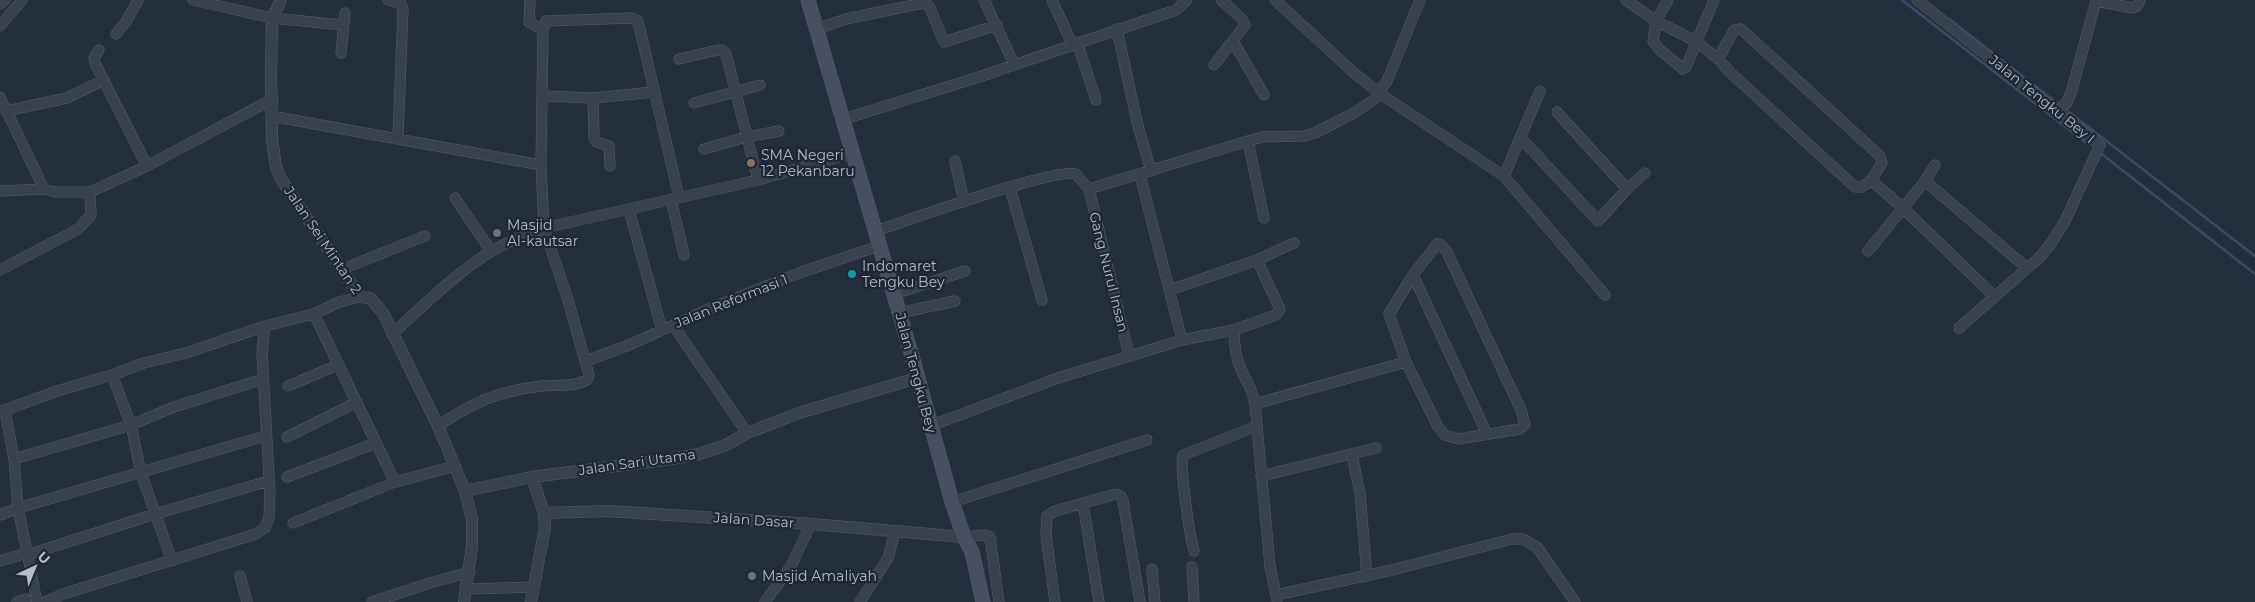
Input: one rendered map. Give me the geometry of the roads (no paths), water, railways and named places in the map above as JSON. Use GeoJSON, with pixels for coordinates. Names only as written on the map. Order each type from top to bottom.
{"type":"FeatureCollection","features":[{"type":"Feature","properties":{"kind":"main road","name":"Jalan Tengku Bey"},"geometry":{"type":"LineString","coordinates":[[808,0],[844,119],[852,153],[876,231],[952,502],[964,537],[972,552],[983,602]]}},
{"type":"Feature","properties":{"kind":"street"},"geometry":{"type":"LineString","coordinates":[[0,4],[5,0]]}},
{"type":"Feature","properties":{"kind":"street"},"geometry":{"type":"LineString","coordinates":[[0,26],[22,0]]}},
{"type":"Feature","properties":{"kind":"street"},"geometry":{"type":"LineString","coordinates":[[116,34],[126,22],[138,0]]}},
{"type":"Feature","properties":{"kind":"street"},"geometry":{"type":"LineString","coordinates":[[193,0],[272,18],[343,25]]}},
{"type":"Feature","properties":{"kind":"street","name":"Jalan Sei Mintan 2"},"geometry":{"type":"LineString","coordinates":[[281,0],[272,18],[271,75],[273,99],[271,116],[276,167],[281,178],[360,297],[370,298],[377,304],[438,426],[465,490],[472,519],[470,572],[464,602]]}},
{"type":"Feature","properties":{"kind":"street"},"geometry":{"type":"LineString","coordinates":[[388,0],[400,4],[403,9],[398,139]]}},
{"type":"Feature","properties":{"kind":"street"},"geometry":{"type":"LineString","coordinates":[[530,0],[529,22],[543,30]]}},
{"type":"Feature","properties":{"kind":"street"},"geometry":{"type":"LineString","coordinates":[[984,0],[1014,64]]}},
{"type":"Feature","properties":{"kind":"street"},"geometry":{"type":"LineString","coordinates":[[1052,0],[1074,43],[1096,100]]}},
{"type":"Feature","properties":{"kind":"street"},"geometry":{"type":"LineString","coordinates":[[844,119],[979,77],[1074,43],[1176,10],[1187,0]]}},
{"type":"Feature","properties":{"kind":"street"},"geometry":{"type":"LineString","coordinates":[[1214,65],[1244,28],[1244,21],[1221,0]]}},
{"type":"Feature","properties":{"kind":"street"},"geometry":{"type":"LineString","coordinates":[[1275,0],[1353,72],[1379,93],[1504,176],[1605,295]]}},
{"type":"Feature","properties":{"kind":"street"},"geometry":{"type":"LineString","coordinates":[[876,231],[1010,188],[1070,172],[1076,174],[1089,189],[1262,137],[1304,136],[1315,133],[1354,113],[1368,104],[1379,93],[1387,80],[1420,0]]}},
{"type":"Feature","properties":{"kind":"street"},"geometry":{"type":"LineString","coordinates":[[1626,0],[1656,22],[1697,42],[1718,59],[1739,81],[1854,187],[1862,187],[1871,180],[1882,163],[1880,156],[1741,29],[1734,30],[1718,59]]}},
{"type":"Feature","properties":{"kind":"street"},"geometry":{"type":"LineString","coordinates":[[1668,0],[1656,22],[1653,37],[1654,44],[1683,69],[1686,67],[1714,0]]}},
{"type":"Feature","properties":{"kind":"street","name":"Jalan Tengku Bey I"},"geometry":{"type":"LineString","coordinates":[[1917,0],[2100,145],[2065,221],[2052,242],[2027,268],[1959,328]]}},
{"type":"Feature","properties":{"kind":"street"},"geometry":{"type":"LineString","coordinates":[[2059,111],[2069,98],[2097,0],[2133,8],[2137,6],[2140,0]]}},
{"type":"Feature","properties":{"kind":"street"},"geometry":{"type":"LineString","coordinates":[[817,29],[846,20],[923,3],[930,6],[944,42],[997,25]]}},
{"type":"Feature","properties":{"kind":"street"},"geometry":{"type":"LineString","coordinates":[[341,53],[344,13]]}},
{"type":"Feature","properties":{"kind":"street"},"geometry":{"type":"LineString","coordinates":[[438,426],[472,403],[490,396],[514,390],[584,382],[589,375],[544,228],[541,165],[543,30],[544,24],[548,20],[635,19],[640,25],[675,198],[684,255]]}},
{"type":"Feature","properties":{"kind":"street"},"geometry":{"type":"LineString","coordinates":[[1117,29],[1151,171]]}},
{"type":"Feature","properties":{"kind":"street"},"geometry":{"type":"LineString","coordinates":[[1233,41],[1264,95]]}},
{"type":"Feature","properties":{"kind":"street"},"geometry":{"type":"LineString","coordinates":[[100,50],[94,58],[95,64],[147,166]]}},
{"type":"Feature","properties":{"kind":"street"},"geometry":{"type":"LineString","coordinates":[[680,59],[718,50],[724,51],[758,180]]}},
{"type":"Feature","properties":{"kind":"street"},"geometry":{"type":"LineString","coordinates":[[6,111],[67,98],[104,80]]}},
{"type":"Feature","properties":{"kind":"street"},"geometry":{"type":"LineString","coordinates":[[694,104],[760,85]]}},
{"type":"Feature","properties":{"kind":"street"},"geometry":{"type":"LineString","coordinates":[[1504,176],[1540,91]]}},
{"type":"Feature","properties":{"kind":"street"},"geometry":{"type":"LineString","coordinates":[[543,96],[593,98],[654,92]]}},
{"type":"Feature","properties":{"kind":"street"},"geometry":{"type":"LineString","coordinates":[[0,97],[44,189]]}},
{"type":"Feature","properties":{"kind":"street"},"geometry":{"type":"LineString","coordinates":[[593,98],[594,138],[597,142],[610,146],[610,166]]}},
{"type":"Feature","properties":{"kind":"street"},"geometry":{"type":"LineString","coordinates":[[0,191],[44,189],[56,192],[90,192],[147,166],[273,99]]}},
{"type":"Feature","properties":{"kind":"street"},"geometry":{"type":"LineString","coordinates":[[1556,112],[1627,189]]}},
{"type":"Feature","properties":{"kind":"street"},"geometry":{"type":"LineString","coordinates":[[271,116],[541,165]]}},
{"type":"Feature","properties":{"kind":"street"},"geometry":{"type":"LineString","coordinates":[[704,149],[746,137],[778,131]]}},
{"type":"Feature","properties":{"kind":"street"},"geometry":{"type":"LineString","coordinates":[[1521,138],[1598,221],[1627,189],[1645,173]]}},
{"type":"Feature","properties":{"kind":"street"},"geometry":{"type":"LineString","coordinates":[[1248,141],[1264,218]]}},
{"type":"Feature","properties":{"kind":"street"},"geometry":{"type":"LineString","coordinates":[[392,334],[429,301],[491,252],[544,228],[758,180],[852,153]]}},
{"type":"Feature","properties":{"kind":"street"},"geometry":{"type":"LineString","coordinates":[[955,161],[964,202]]}},
{"type":"Feature","properties":{"kind":"street"},"geometry":{"type":"LineString","coordinates":[[1868,251],[1925,181],[1935,165]]}},
{"type":"Feature","properties":{"kind":"street"},"geometry":{"type":"LineString","coordinates":[[1140,175],[1182,340]]}},
{"type":"Feature","properties":{"kind":"street"},"geometry":{"type":"LineString","coordinates":[[1871,180],[1903,208],[1994,296]]}},
{"type":"Feature","properties":{"kind":"street"},"geometry":{"type":"LineString","coordinates":[[1925,181],[2027,268]]}},
{"type":"Feature","properties":{"kind":"street"},"geometry":{"type":"LineString","coordinates":[[1010,188],[1042,300]]}},
{"type":"Feature","properties":{"kind":"street","name":"Gang Nurul Insan"},"geometry":{"type":"LineString","coordinates":[[1089,189],[1130,355]]}},
{"type":"Feature","properties":{"kind":"street"},"geometry":{"type":"LineString","coordinates":[[0,270],[78,229],[91,215],[90,192]]}},
{"type":"Feature","properties":{"kind":"street"},"geometry":{"type":"LineString","coordinates":[[455,198],[491,252]]}},
{"type":"Feature","properties":{"kind":"street"},"geometry":{"type":"LineString","coordinates":[[629,210],[662,330]]}},
{"type":"Feature","properties":{"kind":"street"},"geometry":{"type":"LineString","coordinates":[[343,270],[425,236]]}},
{"type":"Feature","properties":{"kind":"street"},"geometry":{"type":"LineString","coordinates":[[1170,290],[1257,260],[1294,243]]}},
{"type":"Feature","properties":{"kind":"street"},"geometry":{"type":"LineString","coordinates":[[1440,244],[1443,246],[1525,421],[1524,426],[1458,439],[1445,435],[1438,427],[1406,362],[1389,314],[1413,274],[1434,245],[1440,244]]}},
{"type":"Feature","properties":{"kind":"street","name":"Jalan Reformasi 1"},"geometry":{"type":"LineString","coordinates":[[586,361],[629,345],[799,273],[879,246]]}},
{"type":"Feature","properties":{"kind":"street"},"geometry":{"type":"LineString","coordinates":[[930,426],[1058,378],[1182,340],[1234,330],[1276,315],[1279,312],[1278,304],[1257,260]]}},
{"type":"Feature","properties":{"kind":"street"},"geometry":{"type":"LineString","coordinates":[[894,294],[964,271]]}},
{"type":"Feature","properties":{"kind":"street"},"geometry":{"type":"LineString","coordinates":[[1413,274],[1488,434]]}},
{"type":"Feature","properties":{"kind":"street"},"geometry":{"type":"LineString","coordinates":[[37,602],[24,555],[16,509],[14,459],[2,411],[144,363],[186,353],[264,326],[314,314],[339,302],[360,297]]}},
{"type":"Feature","properties":{"kind":"street"},"geometry":{"type":"LineString","coordinates":[[899,313],[955,301]]}},
{"type":"Feature","properties":{"kind":"street"},"geometry":{"type":"LineString","coordinates":[[314,314],[395,482]]}},
{"type":"Feature","properties":{"kind":"street"},"geometry":{"type":"LineString","coordinates":[[673,325],[747,433]]}},
{"type":"Feature","properties":{"kind":"street"},"geometry":{"type":"LineString","coordinates":[[44,602],[63,594],[256,534],[265,528],[269,518],[269,481],[265,436],[262,352],[264,326]]}},
{"type":"Feature","properties":{"kind":"street"},"geometry":{"type":"LineString","coordinates":[[1234,330],[1234,345],[1239,364],[1252,387],[1255,404],[1270,566],[1276,599],[1512,540],[1523,539],[1536,547],[1575,602]]}},
{"type":"Feature","properties":{"kind":"street"},"geometry":{"type":"LineString","coordinates":[[1255,404],[1406,362]]}},
{"type":"Feature","properties":{"kind":"street"},"geometry":{"type":"LineString","coordinates":[[288,386],[338,364]]}},
{"type":"Feature","properties":{"kind":"street"},"geometry":{"type":"LineString","coordinates":[[112,375],[131,425],[141,473],[172,561]]}},
{"type":"Feature","properties":{"kind":"street","name":"Jalan Sari Utama"},"geometry":{"type":"LineString","coordinates":[[465,490],[532,477],[699,454],[726,445],[747,433],[799,413],[917,378]]}},
{"type":"Feature","properties":{"kind":"street"},"geometry":{"type":"LineString","coordinates":[[14,459],[131,425],[174,407],[263,379]]}},
{"type":"Feature","properties":{"kind":"street"},"geometry":{"type":"LineString","coordinates":[[286,437],[357,402]]}},
{"type":"Feature","properties":{"kind":"street"},"geometry":{"type":"LineString","coordinates":[[1194,551],[1183,479],[1183,455],[1257,426]]}},
{"type":"Feature","properties":{"kind":"street"},"geometry":{"type":"LineString","coordinates":[[0,515],[265,436]]}},
{"type":"Feature","properties":{"kind":"street"},"geometry":{"type":"LineString","coordinates":[[952,502],[1147,440]]}},
{"type":"Feature","properties":{"kind":"street"},"geometry":{"type":"LineString","coordinates":[[287,477],[376,443]]}},
{"type":"Feature","properties":{"kind":"street"},"geometry":{"type":"LineString","coordinates":[[1261,476],[1376,448]]}},
{"type":"Feature","properties":{"kind":"street"},"geometry":{"type":"LineString","coordinates":[[1352,454],[1360,494],[1367,576]]}},
{"type":"Feature","properties":{"kind":"street"},"geometry":{"type":"LineString","coordinates":[[293,523],[395,482],[455,466]]}},
{"type":"Feature","properties":{"kind":"street"},"geometry":{"type":"LineString","coordinates":[[531,602],[545,527],[544,512],[532,477]]}},
{"type":"Feature","properties":{"kind":"street"},"geometry":{"type":"LineString","coordinates":[[0,561],[269,481]]}},
{"type":"Feature","properties":{"kind":"street"},"geometry":{"type":"LineString","coordinates":[[1055,602],[1045,520],[1049,514],[1116,494],[1121,496],[1140,602]]}},
{"type":"Feature","properties":{"kind":"street"},"geometry":{"type":"LineString","coordinates":[[1083,504],[1099,602]]}},
{"type":"Feature","properties":{"kind":"street","name":"Jalan Dasar"},"geometry":{"type":"LineString","coordinates":[[544,512],[608,511],[811,524],[964,537]]}},
{"type":"Feature","properties":{"kind":"street"},"geometry":{"type":"LineString","coordinates":[[765,602],[791,566],[811,524]]}},
{"type":"Feature","properties":{"kind":"street"},"geometry":{"type":"LineString","coordinates":[[860,602],[885,563],[895,532]]}},
{"type":"Feature","properties":{"kind":"street"},"geometry":{"type":"LineString","coordinates":[[964,537],[986,535],[990,537],[999,602]]}},
{"type":"Feature","properties":{"kind":"street"},"geometry":{"type":"LineString","coordinates":[[1192,567],[1194,602]]}},
{"type":"Feature","properties":{"kind":"street"},"geometry":{"type":"LineString","coordinates":[[1152,569],[1155,602]]}},
{"type":"Feature","properties":{"kind":"street"},"geometry":{"type":"LineString","coordinates":[[372,602],[470,572]]}},
{"type":"Feature","properties":{"kind":"street"},"geometry":{"type":"LineString","coordinates":[[240,576],[247,602]]}},
{"type":"Feature","properties":{"kind":"street"},"geometry":{"type":"LineString","coordinates":[[467,589],[534,587]]}},
{"type":"Feature","properties":{"kind":"waterway"},"geometry":{"type":"LineString","coordinates":[[1902,0],[2086,143]]}},
{"type":"Feature","properties":{"kind":"waterway"},"geometry":{"type":"LineString","coordinates":[[1949,19],[2057,103]]}},
{"type":"Feature","properties":{"kind":"waterway"},"geometry":{"type":"LineString","coordinates":[[2069,112],[2255,256]]}},
{"type":"Feature","properties":{"kind":"waterway"},"geometry":{"type":"LineString","coordinates":[[2103,155],[2255,274]]}},
{"type":"Feature","properties":{"kind":"place","name":"SMA Negeri 12 Pekanbaru"},"geometry":{"type":"Point","coordinates":[751,163]}},
{"type":"Feature","properties":{"kind":"place","name":"Masjid Al-kautsar"},"geometry":{"type":"Point","coordinates":[497,233]}},
{"type":"Feature","properties":{"kind":"place","name":"Indomaret Tengku Bey"},"geometry":{"type":"Point","coordinates":[852,274]}},
{"type":"Feature","properties":{"kind":"place","name":"Masjid Amaliyah"},"geometry":{"type":"Point","coordinates":[752,576]}}]}
